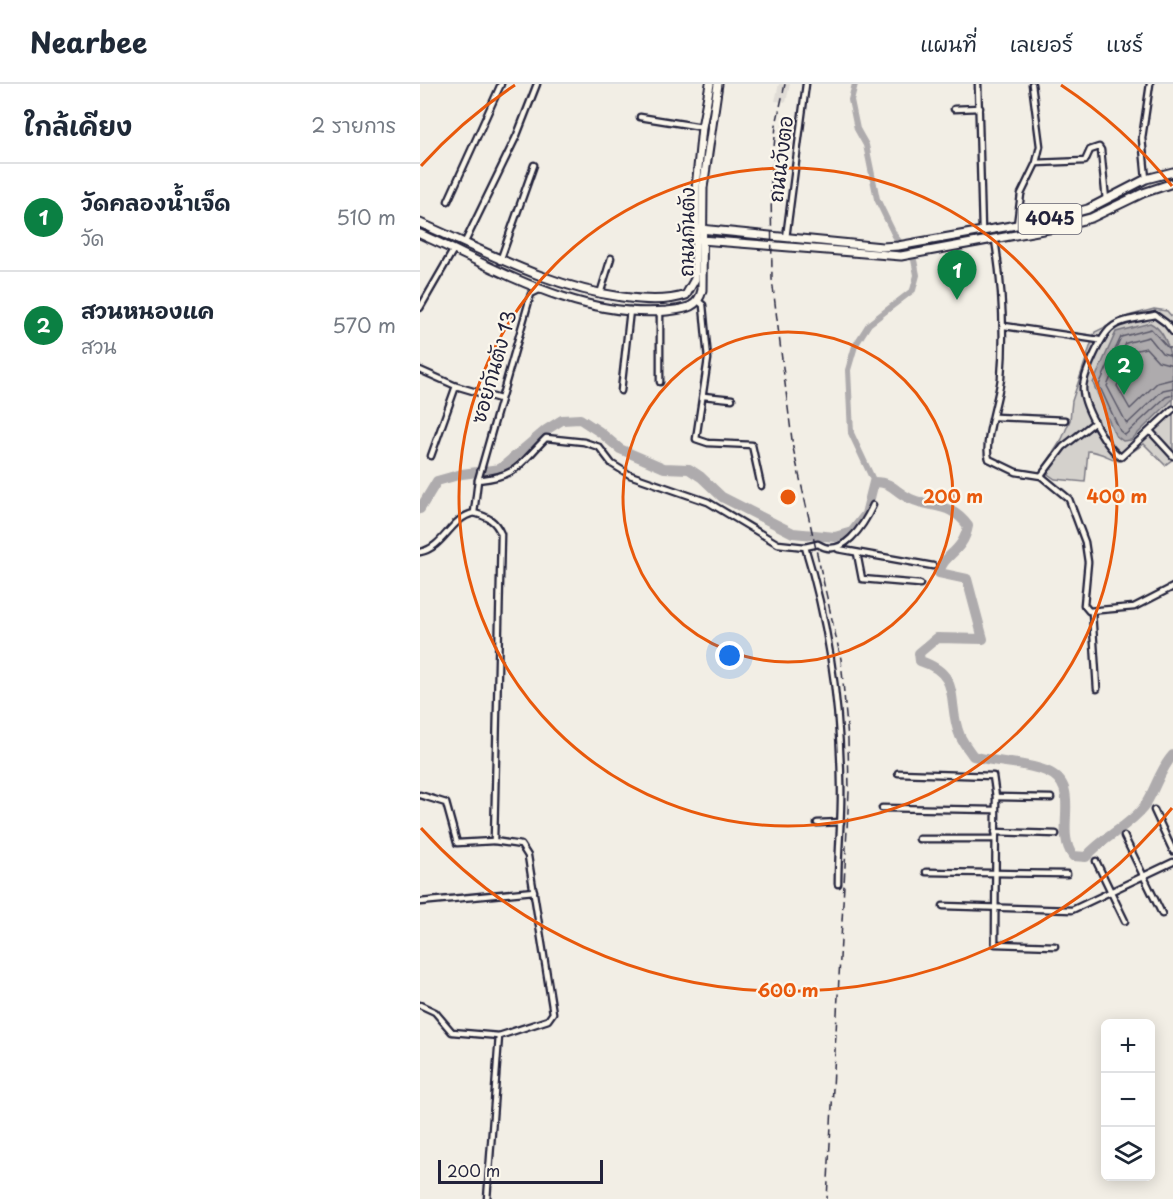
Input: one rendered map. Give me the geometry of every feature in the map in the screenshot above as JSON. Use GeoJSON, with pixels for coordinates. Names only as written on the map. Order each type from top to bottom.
{"type":"FeatureCollection","features":[{"type":"Feature","properties":{"kind":"main road","name":"ถนนกันตัง"},"geometry":{"type":"LineString","coordinates":[[705,139],[702,127],[710,84]]}},
{"type":"Feature","properties":{"kind":"main road","name":"ถนนกันตัง"},"geometry":{"type":"LineString","coordinates":[[420,234],[457,250],[498,272],[582,304],[660,312],[684,309],[698,302],[702,283],[699,229],[705,139],[718,84]]}},
{"type":"Feature","properties":{"kind":"main road","name":"4045"},"geometry":{"type":"LineString","coordinates":[[699,229],[882,247],[898,246],[982,232],[1078,212],[1146,179],[1173,172]]}},
{"type":"Feature","properties":{"kind":"main road","name":"4045"},"geometry":{"type":"LineString","coordinates":[[699,240],[901,256],[995,240],[1091,218],[1143,193],[1173,183]]}},
{"type":"Feature","properties":{"kind":"main road","name":"ถนนกันตัง"},"geometry":{"type":"LineString","coordinates":[[420,223],[544,279],[600,294],[632,299],[660,300],[686,295],[695,279],[699,240]]}},
{"type":"Feature","properties":{"kind":"main road"},"geometry":{"type":"LineString","coordinates":[[457,250],[465,242]]}},
{"type":"Feature","properties":{"kind":"main road"},"geometry":{"type":"LineString","coordinates":[[541,289],[544,279]]}},
{"type":"Feature","properties":{"kind":"main road"},"geometry":{"type":"LineString","coordinates":[[630,310],[632,299]]}},
{"type":"Feature","properties":{"kind":"street"},"geometry":{"type":"LineString","coordinates":[[448,201],[501,84]]}},
{"type":"Feature","properties":{"kind":"street"},"geometry":{"type":"LineString","coordinates":[[465,242],[517,135],[537,84]]}},
{"type":"Feature","properties":{"kind":"street","name":"ถนนวังตอ"},"geometry":{"type":"LineString","coordinates":[[786,238],[806,84]]}},
{"type":"Feature","properties":{"kind":"street"},"geometry":{"type":"LineString","coordinates":[[978,84],[982,232]]}},
{"type":"Feature","properties":{"kind":"street"},"geometry":{"type":"LineString","coordinates":[[1017,225],[1021,194],[1036,163],[1040,146],[1032,84]]}},
{"type":"Feature","properties":{"kind":"street"},"geometry":{"type":"LineString","coordinates":[[1146,179],[1142,138],[1150,84]]}},
{"type":"Feature","properties":{"kind":"street"},"geometry":{"type":"LineString","coordinates":[[954,109],[980,108]]}},
{"type":"Feature","properties":{"kind":"street"},"geometry":{"type":"LineString","coordinates":[[640,117],[702,127]]}},
{"type":"Feature","properties":{"kind":"street"},"geometry":{"type":"LineString","coordinates":[[1036,163],[1085,161],[1090,150],[1099,147],[1106,200]]}},
{"type":"Feature","properties":{"kind":"street"},"geometry":{"type":"LineString","coordinates":[[500,261],[534,165]]}},
{"type":"Feature","properties":{"kind":"street"},"geometry":{"type":"LineString","coordinates":[[995,240],[1004,326],[1001,379],[995,417],[987,446],[989,459],[1016,472],[1041,476],[1069,499],[1077,517],[1088,562],[1084,604],[1092,612],[1097,689]]}},
{"type":"Feature","properties":{"kind":"street"},"geometry":{"type":"LineString","coordinates":[[420,308],[457,250]]}},
{"type":"Feature","properties":{"kind":"street"},"geometry":{"type":"LineString","coordinates":[[600,294],[611,258]]}},
{"type":"Feature","properties":{"kind":"street","name":"ซอยกันตัง 13"},"geometry":{"type":"LineString","coordinates":[[474,513],[478,480],[531,294],[541,289]]}},
{"type":"Feature","properties":{"kind":"street"},"geometry":{"type":"LineString","coordinates":[[698,302],[703,305],[708,359],[696,439],[708,443],[752,445],[761,486]]}},
{"type":"Feature","properties":{"kind":"street"},"geometry":{"type":"LineString","coordinates":[[621,391],[630,310]]}},
{"type":"Feature","properties":{"kind":"street"},"geometry":{"type":"LineString","coordinates":[[660,312],[660,382]]}},
{"type":"Feature","properties":{"kind":"street"},"geometry":{"type":"LineString","coordinates":[[1173,332],[1155,315],[1113,325],[1099,340],[1083,390],[1095,422],[1112,452],[1121,457],[1173,409]]}},
{"type":"Feature","properties":{"kind":"street"},"geometry":{"type":"LineString","coordinates":[[1004,326],[1099,340]]}},
{"type":"Feature","properties":{"kind":"street"},"geometry":{"type":"LineString","coordinates":[[420,370],[456,386],[500,399]]}},
{"type":"Feature","properties":{"kind":"street"},"geometry":{"type":"LineString","coordinates":[[431,456],[456,386]]}},
{"type":"Feature","properties":{"kind":"street"},"geometry":{"type":"LineString","coordinates":[[703,396],[732,399]]}},
{"type":"Feature","properties":{"kind":"street"},"geometry":{"type":"LineString","coordinates":[[995,417],[1065,420]]}},
{"type":"Feature","properties":{"kind":"street"},"geometry":{"type":"LineString","coordinates":[[1041,476],[1063,447],[1095,422]]}},
{"type":"Feature","properties":{"kind":"street"},"geometry":{"type":"LineString","coordinates":[[1150,431],[1173,456]]}},
{"type":"Feature","properties":{"kind":"street"},"geometry":{"type":"LineString","coordinates":[[478,480],[504,477],[517,468],[546,438],[584,442],[599,447],[612,464],[630,475],[708,502],[778,544],[805,547],[818,544],[826,549],[838,549],[933,566]]}},
{"type":"Feature","properties":{"kind":"street"},"geometry":{"type":"LineString","coordinates":[[838,549],[863,526],[873,505]]}},
{"type":"Feature","properties":{"kind":"street"},"geometry":{"type":"LineString","coordinates":[[420,552],[435,547],[453,526],[474,513],[489,517],[497,524],[501,534],[494,841]]}},
{"type":"Feature","properties":{"kind":"street"},"geometry":{"type":"LineString","coordinates":[[805,547],[823,612],[835,679],[840,755],[838,884]]}},
{"type":"Feature","properties":{"kind":"street"},"geometry":{"type":"LineString","coordinates":[[857,553],[862,579],[920,584]]}},
{"type":"Feature","properties":{"kind":"street"},"geometry":{"type":"LineString","coordinates":[[1092,612],[1134,607],[1173,586]]}},
{"type":"Feature","properties":{"kind":"street"},"geometry":{"type":"LineString","coordinates":[[898,773],[993,776],[996,797],[994,944],[1054,946]]}},
{"type":"Feature","properties":{"kind":"street"},"geometry":{"type":"LineString","coordinates":[[420,795],[446,803],[457,843],[494,841],[521,845],[528,856],[553,1013],[548,1020],[499,1036],[452,1032],[435,1012],[420,1005]]}},
{"type":"Feature","properties":{"kind":"street"},"geometry":{"type":"LineString","coordinates":[[996,797],[1051,798]]}},
{"type":"Feature","properties":{"kind":"street"},"geometry":{"type":"LineString","coordinates":[[882,808],[995,810]]}},
{"type":"Feature","properties":{"kind":"street"},"geometry":{"type":"LineString","coordinates":[[1154,810],[1173,851]]}},
{"type":"Feature","properties":{"kind":"street"},"geometry":{"type":"LineString","coordinates":[[817,823],[840,822]]}},
{"type":"Feature","properties":{"kind":"street"},"geometry":{"type":"LineString","coordinates":[[995,832],[1056,834]]}},
{"type":"Feature","properties":{"kind":"street"},"geometry":{"type":"LineString","coordinates":[[1124,836],[1162,914]]}},
{"type":"Feature","properties":{"kind":"street"},"geometry":{"type":"LineString","coordinates":[[919,839],[995,839]]}},
{"type":"Feature","properties":{"kind":"street"},"geometry":{"type":"LineString","coordinates":[[1096,861],[1125,921]]}},
{"type":"Feature","properties":{"kind":"street"},"geometry":{"type":"LineString","coordinates":[[943,906],[1072,910],[1144,878],[1173,862]]}},
{"type":"Feature","properties":{"kind":"street"},"geometry":{"type":"LineString","coordinates":[[926,872],[1067,874]]}},
{"type":"Feature","properties":{"kind":"street"},"geometry":{"type":"LineString","coordinates":[[420,902],[534,891]]}},
{"type":"Feature","properties":{"kind":"street"},"geometry":{"type":"LineString","coordinates":[[487,1199],[499,1036]]}},
{"type":"Feature","properties":{"kind":"shaded area"},"geometry":{"type":"Polygon","coordinates":[[[779,84],[790,84],[786,102],[775,101],[779,84]]]}},
{"type":"Feature","properties":{"kind":"shaded area"},"geometry":{"type":"Polygon","coordinates":[[[1154,309],[1167,311],[1173,318],[1173,459],[1165,465],[1144,444],[1119,461],[1088,451],[1085,482],[1055,479],[1042,470],[1062,439],[1070,420],[1072,401],[1095,332],[1128,316],[1154,309]]]}},
{"type":"Feature","properties":{"kind":"water"},"geometry":{"type":"Polygon","coordinates":[[[1150,323],[1158,328],[1167,345],[1172,366],[1173,399],[1131,440],[1123,441],[1115,435],[1093,383],[1116,332],[1150,323]]]}},
{"type":"Feature","properties":{"kind":"waterway"},"geometry":{"type":"LineString","coordinates":[[855,84],[851,100],[857,129],[866,145],[877,199],[895,236],[914,260],[917,275],[913,290],[869,324],[855,346],[848,370],[851,433],[874,482]]}},
{"type":"Feature","properties":{"kind":"waterway"},"geometry":{"type":"LineString","coordinates":[[420,509],[437,481],[462,474],[500,469],[546,430],[562,420],[580,419],[620,449],[664,468],[689,469],[722,497],[793,533],[835,537],[852,532],[866,514],[874,482],[881,482],[911,499],[955,513],[968,526],[962,542],[945,561],[939,573],[967,579],[983,639],[937,638],[919,653],[920,661],[934,667],[943,674],[948,682],[960,736],[973,756],[1037,768],[1057,778],[1066,797],[1066,833],[1073,856],[1086,857],[1137,815],[1147,802],[1164,767],[1173,755]]}},
{"type":"Feature","properties":{"kind":"railway"},"geometry":{"type":"LineString","coordinates":[[785,84],[776,125],[771,182],[772,279],[793,448],[841,659],[848,739],[849,792],[827,1199]]}},
{"type":"Feature","properties":{"kind":"place","name":"วัดคลองน้ำเจ็ด"},"geometry":{"type":"Point","coordinates":[957,300]}},
{"type":"Feature","properties":{"kind":"place","name":"สวนหนองแค"},"geometry":{"type":"Point","coordinates":[1124,395]}}]}
